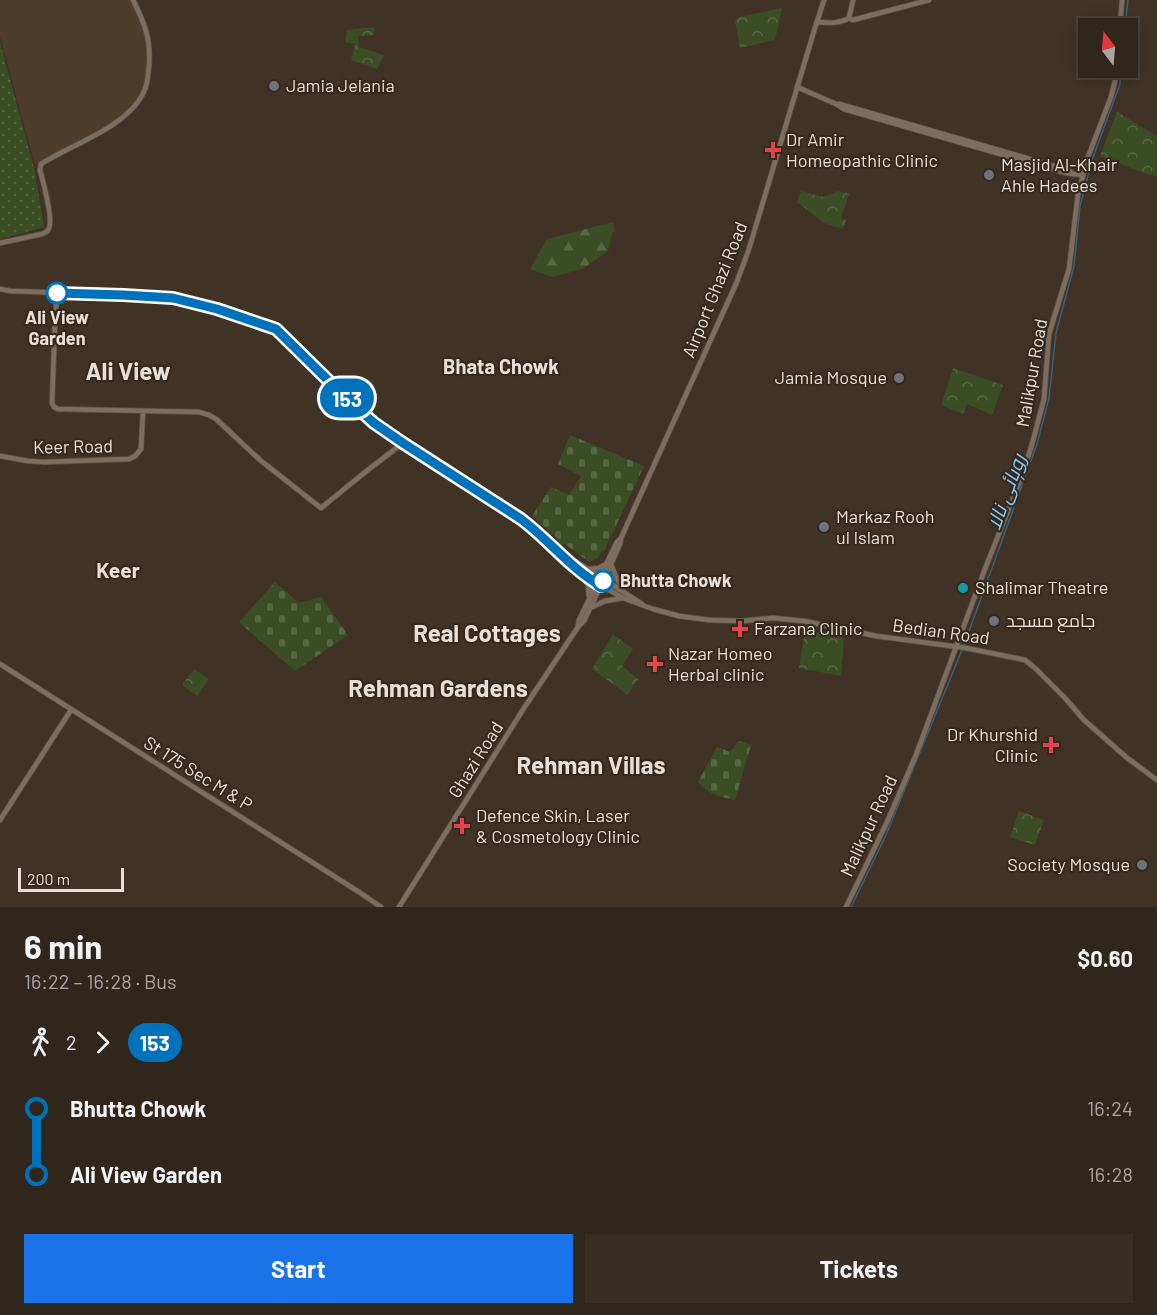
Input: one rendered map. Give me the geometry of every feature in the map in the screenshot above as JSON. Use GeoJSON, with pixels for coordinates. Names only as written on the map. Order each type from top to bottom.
{"type":"FeatureCollection","features":[{"type":"Feature","properties":{"kind":"street"},"geometry":{"type":"LineString","coordinates":[[0,243],[47,231],[50,227],[40,170],[42,164],[109,128],[123,117],[142,96],[147,82],[149,45],[146,27],[133,0]]}},
{"type":"Feature","properties":{"kind":"street","name":"Airport Ghazi Road"},"geometry":{"type":"LineString","coordinates":[[600,582],[620,544],[736,284],[752,240],[824,0]]}},
{"type":"Feature","properties":{"kind":"street"},"geometry":{"type":"LineString","coordinates":[[849,18],[854,0]]}},
{"type":"Feature","properties":{"kind":"street"},"geometry":{"type":"LineString","coordinates":[[817,22],[833,23],[849,18],[854,20],[929,0]]}},
{"type":"Feature","properties":{"kind":"street"},"geometry":{"type":"LineString","coordinates":[[1121,18],[1122,0]]}},
{"type":"Feature","properties":{"kind":"street","name":"Malikpur Road"},"geometry":{"type":"LineString","coordinates":[[846,907],[908,775],[960,648],[986,569],[1019,483],[1044,399],[1049,334],[1068,269],[1082,175],[1111,97],[1115,78]]}},
{"type":"Feature","properties":{"kind":"street"},"geometry":{"type":"LineString","coordinates":[[797,87],[844,109],[957,143],[1066,173],[1082,175]]}},
{"type":"Feature","properties":{"kind":"street","name":"Bedian Road"},"geometry":{"type":"LineString","coordinates":[[0,289],[173,298],[217,309],[276,329],[374,423],[521,519],[578,570],[624,596],[653,609],[679,616],[709,620],[744,621],[772,618],[804,621],[876,636],[1025,660],[1065,698],[1092,728],[1157,780]]}},
{"type":"Feature","properties":{"kind":"street"},"geometry":{"type":"LineString","coordinates":[[57,293],[52,403],[58,409],[199,412],[209,415],[260,460],[321,508],[403,443]]}},
{"type":"Feature","properties":{"kind":"street","name":"Keer Road"},"geometry":{"type":"LineString","coordinates":[[0,456],[45,462],[129,459],[141,449],[142,411]]}},
{"type":"Feature","properties":{"kind":"street","name":"Bedian Road"},"geometry":{"type":"LineString","coordinates":[[550,544],[586,569],[600,582]]}},
{"type":"Feature","properties":{"kind":"street"},"geometry":{"type":"LineString","coordinates":[[586,569],[595,569],[609,564],[624,596],[591,608]]}},
{"type":"Feature","properties":{"kind":"street"},"geometry":{"type":"LineString","coordinates":[[578,570],[588,585],[589,599]]}},
{"type":"Feature","properties":{"kind":"street","name":"Ghazi Road"},"geometry":{"type":"LineString","coordinates":[[578,627],[589,599],[600,582]]}},
{"type":"Feature","properties":{"kind":"street","name":"Ghazi Road"},"geometry":{"type":"LineString","coordinates":[[399,907],[524,708],[584,621],[600,582]]}},
{"type":"Feature","properties":{"kind":"street","name":"St 175 Sec M & P"},"geometry":{"type":"LineString","coordinates":[[0,664],[381,907]]}},
{"type":"Feature","properties":{"kind":"street"},"geometry":{"type":"LineString","coordinates":[[0,820],[71,710]]}},
{"type":"Feature","properties":{"kind":"shaded area"},"geometry":{"type":"Polygon","coordinates":[[[0,0],[131,0],[147,38],[147,67],[141,96],[115,121],[35,165],[0,36],[0,0]]]}},
{"type":"Feature","properties":{"kind":"green space"},"geometry":{"type":"Polygon","coordinates":[[[782,8],[775,40],[740,48],[735,21],[739,17],[782,8]]]}},
{"type":"Feature","properties":{"kind":"green space"},"geometry":{"type":"Polygon","coordinates":[[[375,27],[374,35],[358,36],[359,47],[384,55],[377,69],[351,60],[355,44],[345,42],[347,30],[375,27]]]}},
{"type":"Feature","properties":{"kind":"green space"},"geometry":{"type":"Polygon","coordinates":[[[0,42],[34,168],[44,227],[0,239],[0,42]]]}},
{"type":"Feature","properties":{"kind":"green space"},"geometry":{"type":"Polygon","coordinates":[[[1117,112],[1157,136],[1157,176],[1100,156],[1117,112]]]}},
{"type":"Feature","properties":{"kind":"green space"},"geometry":{"type":"Polygon","coordinates":[[[801,191],[823,197],[839,191],[849,194],[841,218],[846,220],[843,229],[824,223],[797,202],[801,191]]]}},
{"type":"Feature","properties":{"kind":"green space"},"geometry":{"type":"Polygon","coordinates":[[[613,222],[615,231],[612,233],[608,251],[584,268],[552,277],[530,269],[547,239],[613,222]]]}},
{"type":"Feature","properties":{"kind":"green space"},"geometry":{"type":"Polygon","coordinates":[[[953,368],[1003,385],[992,415],[967,404],[963,414],[941,405],[953,368]]]}},
{"type":"Feature","properties":{"kind":"green space"},"geometry":{"type":"Polygon","coordinates":[[[570,435],[644,466],[604,551],[598,558],[589,562],[565,544],[561,546],[556,543],[559,540],[532,516],[551,487],[569,495],[581,476],[558,464],[570,435]]]}},
{"type":"Feature","properties":{"kind":"green space"},"geometry":{"type":"Polygon","coordinates":[[[275,582],[299,603],[321,597],[348,635],[295,671],[239,622],[275,582]]]}},
{"type":"Feature","properties":{"kind":"green space"},"geometry":{"type":"Polygon","coordinates":[[[805,629],[844,638],[841,676],[799,668],[805,629]]]}},
{"type":"Feature","properties":{"kind":"green space"},"geometry":{"type":"Polygon","coordinates":[[[613,634],[633,649],[622,666],[638,679],[628,695],[592,669],[613,634]]]}},
{"type":"Feature","properties":{"kind":"green space"},"geometry":{"type":"Polygon","coordinates":[[[194,669],[209,679],[197,696],[182,685],[194,669]]]}},
{"type":"Feature","properties":{"kind":"green space"},"geometry":{"type":"Polygon","coordinates":[[[741,741],[751,745],[735,800],[710,792],[698,782],[717,747],[730,752],[741,741]]]}},
{"type":"Feature","properties":{"kind":"green space"},"geometry":{"type":"Polygon","coordinates":[[[1019,811],[1044,820],[1035,845],[1010,837],[1019,811]]]}},
{"type":"Feature","properties":{"kind":"waterway","name":"روہائی نالا"},"geometry":{"type":"LineString","coordinates":[[1126,18],[1128,0]]}},
{"type":"Feature","properties":{"kind":"waterway","name":"روہائی نالا"},"geometry":{"type":"LineString","coordinates":[[964,645],[1037,444],[1049,398],[1056,333],[1074,266],[1080,206],[1092,160],[1120,78]]}},
{"type":"Feature","properties":{"kind":"waterway","name":"روہائی نالا"},"geometry":{"type":"LineString","coordinates":[[851,907],[886,835],[962,650]]}},
{"type":"Feature","properties":{"kind":"bus line","name":"153"},"geometry":{"type":"LineString","coordinates":[[57,293],[173,298],[217,309],[276,329],[374,423],[521,519],[578,570],[601,586],[603,581]]}},
{"type":"Feature","properties":{"kind":"place","name":"Jamia Jelania"},"geometry":{"type":"Point","coordinates":[274,86]}},
{"type":"Feature","properties":{"kind":"place","name":"Dr Amir Homeopathic Clinic"},"geometry":{"type":"Point","coordinates":[773,150]}},
{"type":"Feature","properties":{"kind":"place","name":"Masjid Al-Khair Ahle Hadees"},"geometry":{"type":"Point","coordinates":[989,175]}},
{"type":"Feature","properties":{"kind":"place","name":"Ali View Garden"},"geometry":{"type":"Point","coordinates":[57,293]}},
{"type":"Feature","properties":{"kind":"place","name":"Jamia Mosque"},"geometry":{"type":"Point","coordinates":[899,378]}},
{"type":"Feature","properties":{"kind":"place","name":"Markaz Rooh ul Islam"},"geometry":{"type":"Point","coordinates":[824,527]}},
{"type":"Feature","properties":{"kind":"place","name":"Bhutta Chowk"},"geometry":{"type":"Point","coordinates":[603,581]}},
{"type":"Feature","properties":{"kind":"place","name":"Shalimar Theatre"},"geometry":{"type":"Point","coordinates":[963,588]}},
{"type":"Feature","properties":{"kind":"place","name":"جامع مسجد"},"geometry":{"type":"Point","coordinates":[994,621]}},
{"type":"Feature","properties":{"kind":"place","name":"Farzana Clinic"},"geometry":{"type":"Point","coordinates":[740,629]}},
{"type":"Feature","properties":{"kind":"place","name":"Nazar Homeo Herbal clinic"},"geometry":{"type":"Point","coordinates":[655,664]}},
{"type":"Feature","properties":{"kind":"place","name":"Dr Khurshid Clinic"},"geometry":{"type":"Point","coordinates":[1051,745]}},
{"type":"Feature","properties":{"kind":"place","name":"Defence Skin, Laser & Cosmetology Clinic"},"geometry":{"type":"Point","coordinates":[462,826]}},
{"type":"Feature","properties":{"kind":"place","name":"Society Mosque"},"geometry":{"type":"Point","coordinates":[1142,865]}},
{"type":"Feature","properties":{"kind":"district","name":"Bhata Chowk"},"geometry":{"type":"Point","coordinates":[501,367]}},
{"type":"Feature","properties":{"kind":"district","name":"Ali View"},"geometry":{"type":"Point","coordinates":[128,372]}},
{"type":"Feature","properties":{"kind":"district","name":"Keer"},"geometry":{"type":"Point","coordinates":[118,571]}},
{"type":"Feature","properties":{"kind":"district","name":"Real Cottages"},"geometry":{"type":"Point","coordinates":[487,634]}},
{"type":"Feature","properties":{"kind":"district","name":"Rehman Gardens"},"geometry":{"type":"Point","coordinates":[438,689]}},
{"type":"Feature","properties":{"kind":"district","name":"Rehman Villas"},"geometry":{"type":"Point","coordinates":[591,766]}}]}
